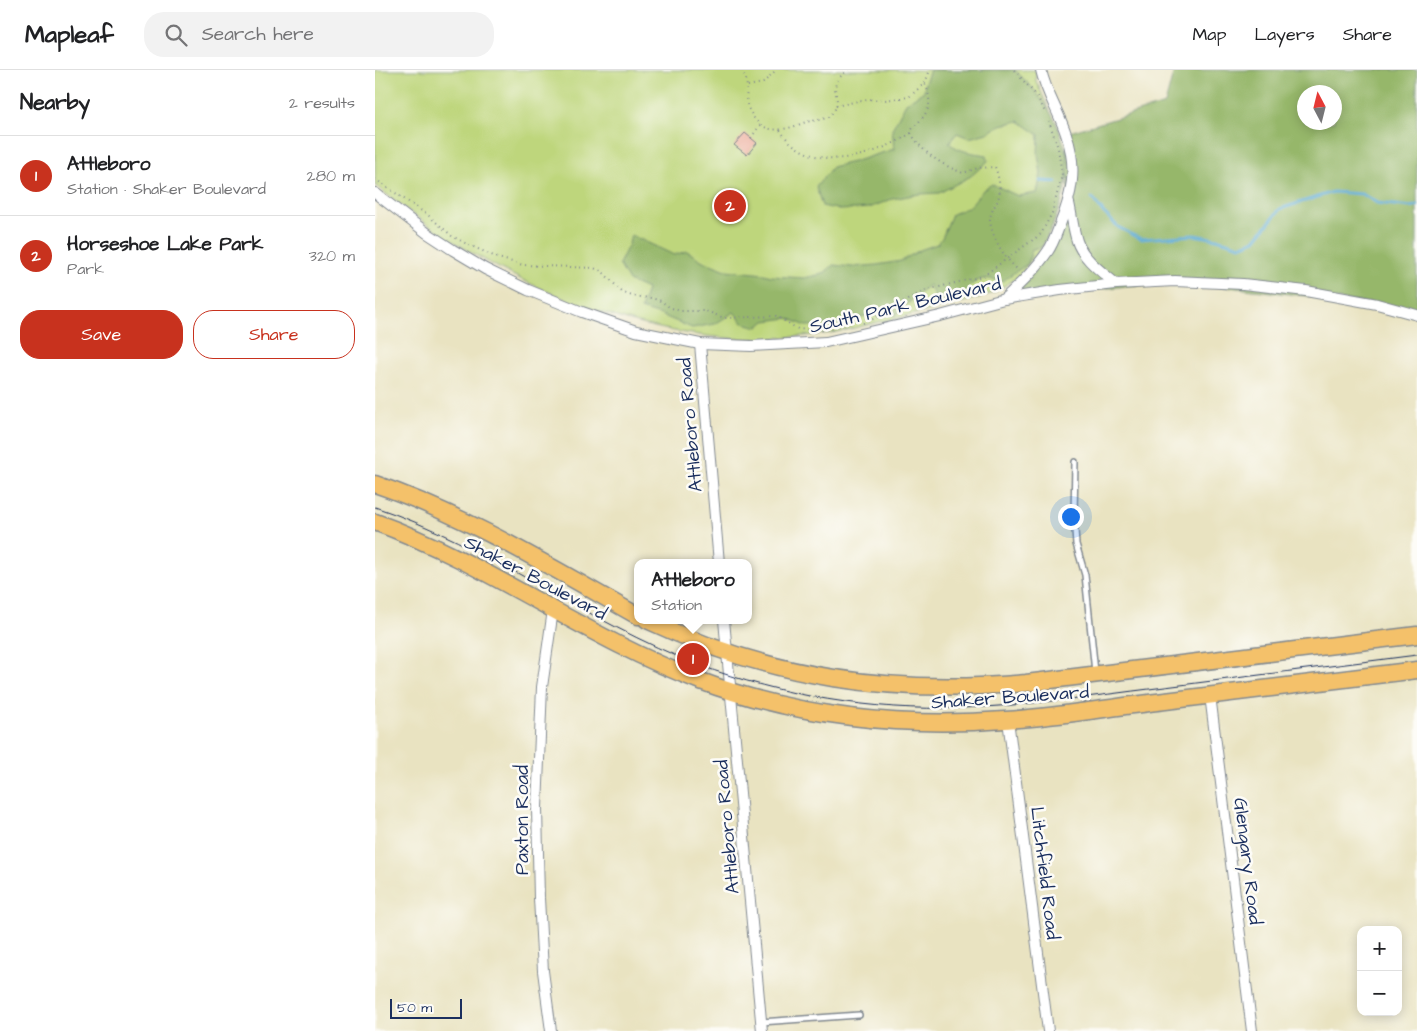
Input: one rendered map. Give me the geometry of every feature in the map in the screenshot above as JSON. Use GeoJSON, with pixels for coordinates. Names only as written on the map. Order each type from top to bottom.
{"type":"FeatureCollection","features":[{"type":"Feature","properties":{"kind":"main road","name":"Shaker Boulevard"},"geometry":{"type":"LineString","coordinates":[[375,484],[399,492],[457,518],[634,614]]}},
{"type":"Feature","properties":{"kind":"main road","name":"Shaker Boulevard"},"geometry":{"type":"LineString","coordinates":[[375,522],[413,536],[452,554],[637,654],[698,680],[731,691],[808,710],[863,718],[940,723],[1008,720],[1417,670]]}},
{"type":"Feature","properties":{"kind":"main road","name":"Shaker Boulevard"},"geometry":{"type":"LineString","coordinates":[[656,624],[727,652],[776,667],[845,681],[899,686],[985,687],[1096,675],[1417,634]]}},
{"type":"Feature","properties":{"kind":"street"},"geometry":{"type":"LineString","coordinates":[[1004,299],[1026,278],[1050,249],[1069,202],[1073,163],[1071,149],[1041,70]]}},
{"type":"Feature","properties":{"kind":"street","name":"South Park Boulevard"},"geometry":{"type":"LineString","coordinates":[[375,193],[427,233],[453,250],[485,269],[528,290],[582,312],[636,330],[699,344],[793,345],[826,342],[1004,299],[1060,290],[1175,280],[1243,284],[1311,292],[1377,304],[1417,315]]}},
{"type":"Feature","properties":{"kind":"street"},"geometry":{"type":"LineString","coordinates":[[1069,202],[1077,243],[1085,256],[1116,284]]}},
{"type":"Feature","properties":{"kind":"street","name":"Attleboro Road"},"geometry":{"type":"LineString","coordinates":[[699,344],[719,559]]}},
{"type":"Feature","properties":{"kind":"street","name":"Paxton Road"},"geometry":{"type":"LineString","coordinates":[[551,1031],[543,971],[537,808],[543,687],[553,610]]}},
{"type":"Feature","properties":{"kind":"street","name":"Attleboro Road"},"geometry":{"type":"LineString","coordinates":[[724,624],[761,1027]]}},
{"type":"Feature","properties":{"kind":"street","name":"Glengary Road"},"geometry":{"type":"LineString","coordinates":[[1210,695],[1252,1031]]}},
{"type":"Feature","properties":{"kind":"street","name":"Litchfield Road"},"geometry":{"type":"LineString","coordinates":[[1008,720],[1048,1031]]}},
{"type":"Feature","properties":{"kind":"lane"},"geometry":{"type":"LineString","coordinates":[[1075,462],[1074,516],[1076,544],[1085,576],[1096,675]]}},
{"type":"Feature","properties":{"kind":"lane"},"geometry":{"type":"LineString","coordinates":[[761,1027],[859,1014]]}},
{"type":"Feature","properties":{"kind":"path"},"geometry":{"type":"LineString","coordinates":[[743,70],[747,77],[748,107],[761,125],[780,130],[826,118],[833,113],[836,106],[836,81],[848,70]]}},
{"type":"Feature","properties":{"kind":"path"},"geometry":{"type":"LineString","coordinates":[[748,86],[763,83],[776,70]]}},
{"type":"Feature","properties":{"kind":"path"},"geometry":{"type":"LineString","coordinates":[[836,106],[867,99],[885,100],[909,97],[925,83],[930,70]]}},
{"type":"Feature","properties":{"kind":"path"},"geometry":{"type":"LineString","coordinates":[[858,324],[875,318],[923,291],[983,276],[1041,234],[1053,213],[1062,175],[1049,119],[1037,96],[1014,70]]}},
{"type":"Feature","properties":{"kind":"path"},"geometry":{"type":"LineString","coordinates":[[780,130],[795,146],[809,155],[850,158],[874,152],[889,146],[911,133],[927,113],[929,98],[925,83]]}},
{"type":"Feature","properties":{"kind":"path"},"geometry":{"type":"LineString","coordinates":[[751,138],[761,125]]}},
{"type":"Feature","properties":{"kind":"path"},"geometry":{"type":"LineString","coordinates":[[911,133],[917,145],[942,165],[963,173],[977,168],[995,167],[1000,178],[998,200],[990,219],[1006,259],[1026,278]]}},
{"type":"Feature","properties":{"kind":"path"},"geometry":{"type":"LineString","coordinates":[[375,179],[429,216],[452,236],[498,258],[523,265],[594,268],[603,272],[622,292],[632,296],[661,301],[669,307],[680,311],[706,311],[724,318],[776,316],[798,330],[819,331],[840,328]]}},
{"type":"Feature","properties":{"kind":"green space"},"geometry":{"type":"Polygon","coordinates":[[[375,70],[1036,70],[1036,81],[1059,131],[1066,154],[1059,208],[1053,226],[1042,247],[1018,277],[995,292],[978,298],[847,330],[816,335],[748,339],[707,336],[661,328],[617,317],[573,302],[489,263],[411,213],[375,185],[375,70]]]}},
{"type":"Feature","properties":{"kind":"green space"},"geometry":{"type":"Polygon","coordinates":[[[930,70],[1014,70],[1035,91],[1049,109],[1064,144],[1068,174],[1061,203],[1051,230],[1042,247],[1032,249],[1028,264],[1002,282],[989,279],[979,280],[971,285],[962,295],[937,301],[929,285],[895,315],[867,315],[846,324],[806,326],[788,318],[765,321],[758,327],[743,323],[734,312],[715,324],[692,328],[641,309],[647,289],[629,281],[619,264],[629,244],[631,235],[674,255],[687,251],[703,261],[726,270],[804,278],[823,274],[833,265],[852,267],[901,261],[920,250],[937,244],[942,238],[952,214],[969,207],[983,190],[992,184],[1018,196],[1037,193],[1041,174],[1038,154],[1039,135],[1019,121],[1001,125],[987,133],[969,138],[957,133],[949,143],[962,150],[987,155],[988,161],[971,176],[939,193],[919,194],[892,199],[869,208],[841,210],[822,206],[816,187],[832,167],[894,149],[892,129],[906,103],[924,91],[930,70]]]}},
{"type":"Feature","properties":{"kind":"green space"},"geometry":{"type":"Polygon","coordinates":[[[1174,70],[1417,70],[1417,315],[1377,304],[1175,281],[1004,299],[1050,249],[1069,202],[1066,133],[1165,104],[1174,70]]]}},
{"type":"Feature","properties":{"kind":"building"},"geometry":{"type":"Polygon","coordinates":[[[745,133],[757,143],[747,155],[734,145],[745,133]]]}},
{"type":"Feature","properties":{"kind":"waterway"},"geometry":{"type":"LineString","coordinates":[[1040,181],[1056,182]]}},
{"type":"Feature","properties":{"kind":"waterway"},"geometry":{"type":"LineString","coordinates":[[1092,198],[1118,227],[1141,239],[1194,235],[1240,246],[1255,240],[1280,209],[1333,192],[1362,194],[1377,203],[1411,207],[1417,205]]}},
{"type":"Feature","properties":{"kind":"tram line"},"geometry":{"type":"LineString","coordinates":[[375,507],[417,523],[458,542],[617,628],[699,665],[730,676],[795,693],[861,704],[928,708],[1010,705],[1417,655]]}},
{"type":"Feature","properties":{"kind":"place","name":"Horseshoe Lake Park"},"geometry":{"type":"Point","coordinates":[730,206]}},
{"type":"Feature","properties":{"kind":"place","name":"Attleboro"},"geometry":{"type":"Point","coordinates":[693,659]}}]}
